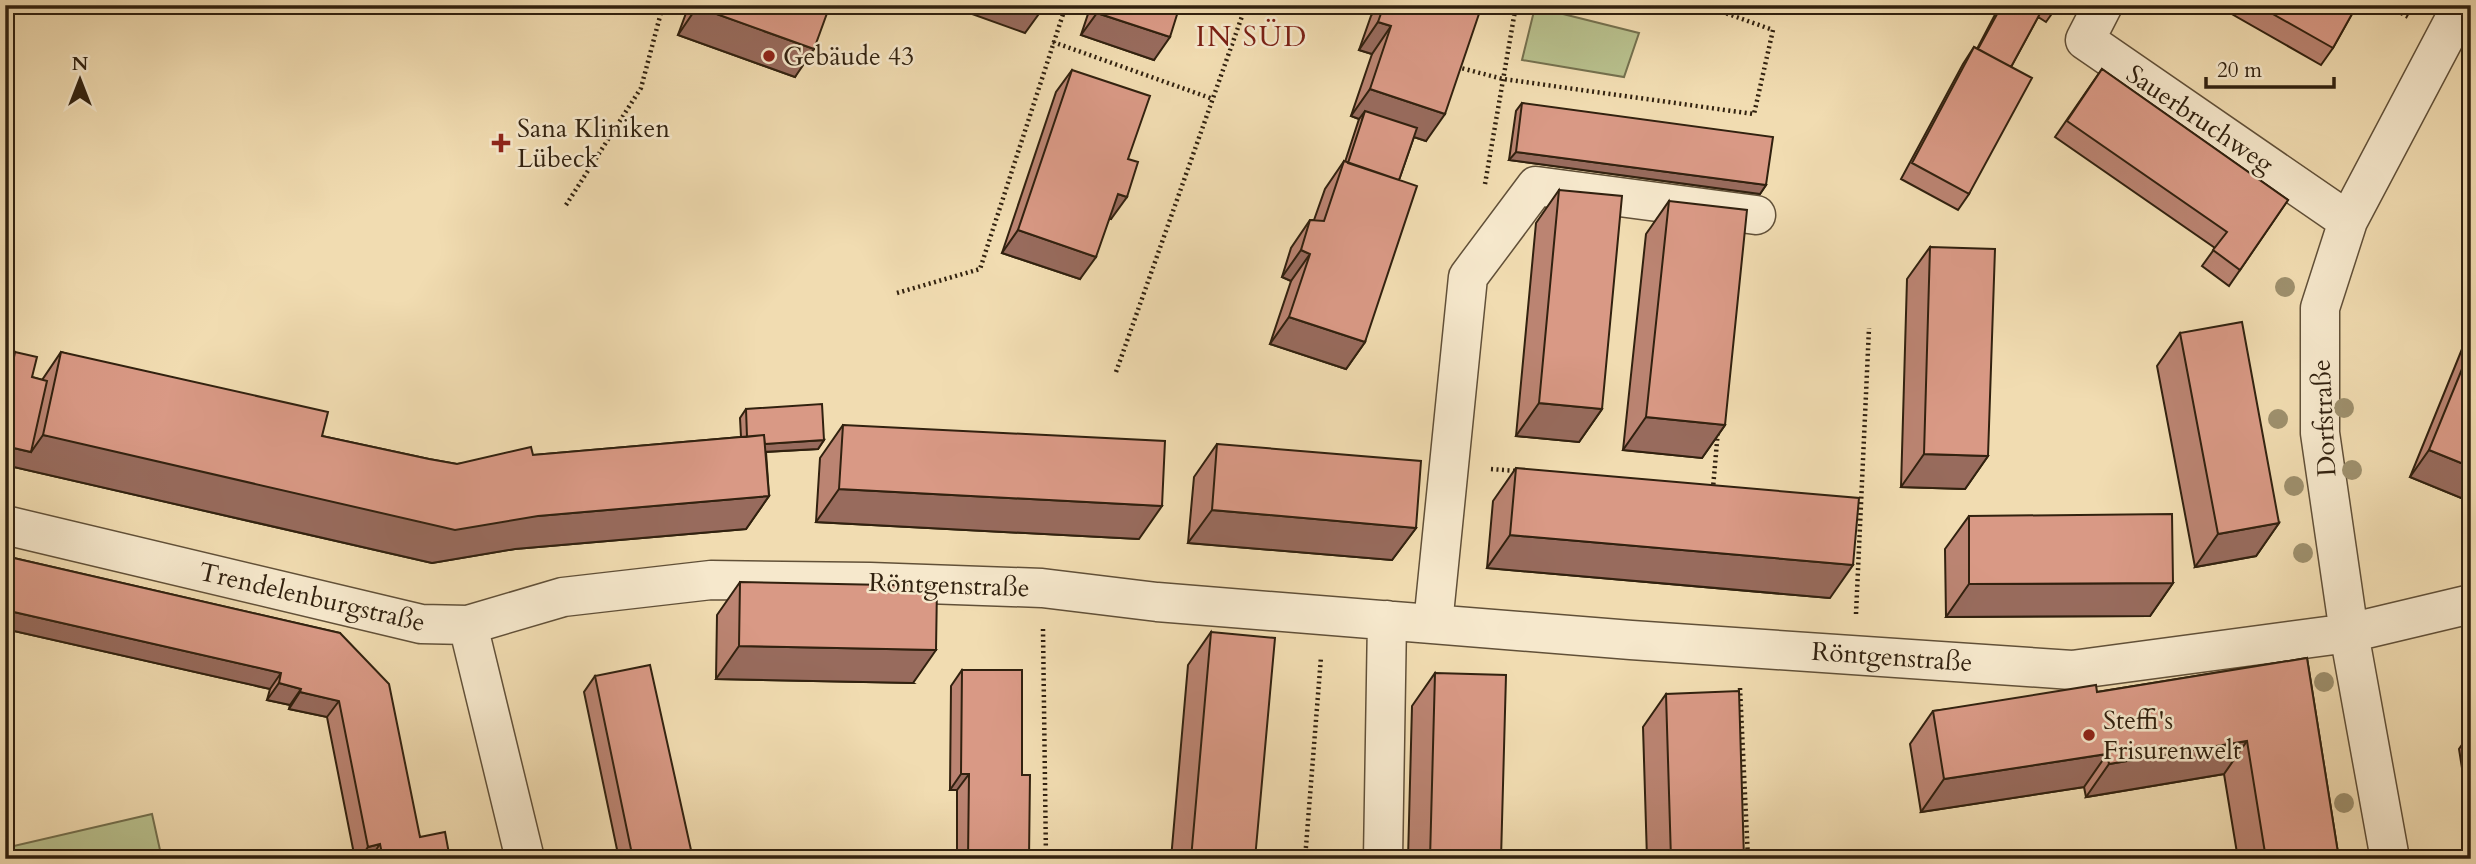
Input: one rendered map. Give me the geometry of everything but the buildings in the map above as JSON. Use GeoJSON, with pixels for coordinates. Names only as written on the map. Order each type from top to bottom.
{"type":"FeatureCollection","features":[{"type":"Feature","properties":{"kind":"street","name":"Sauerbruchweg"},"geometry":{"type":"LineString","coordinates":[[2103,5],[2085,40],[2348,221]]}},
{"type":"Feature","properties":{"kind":"street","name":"Dorfstraße"},"geometry":{"type":"LineString","coordinates":[[2390,859],[2350,633],[2320,433],[2320,308],[2348,221],[2462,5]]}},
{"type":"Feature","properties":{"kind":"street"},"geometry":{"type":"LineString","coordinates":[[1433,624],[1468,277],[1536,186],[1756,215]]}},
{"type":"Feature","properties":{"kind":"street","name":"Trendelenburgstraße"},"geometry":{"type":"LineString","coordinates":[[5,525],[421,624],[468,625]]}},
{"type":"Feature","properties":{"kind":"street","name":"Röntgenstraße"},"geometry":{"type":"LineString","coordinates":[[468,625],[563,597],[711,580],[870,582],[1042,588],[1157,602],[1433,624],[2072,670],[2350,633],[2471,604]]}},
{"type":"Feature","properties":{"kind":"street"},"geometry":{"type":"LineString","coordinates":[[1383,859],[1387,620]]}},
{"type":"Feature","properties":{"kind":"street"},"geometry":{"type":"LineString","coordinates":[[468,625],[525,859]]}},
{"type":"Feature","properties":{"kind":"path"},"geometry":{"type":"LineString","coordinates":[[566,205],[640,88],[663,5]]}},
{"type":"Feature","properties":{"kind":"path"},"geometry":{"type":"LineString","coordinates":[[897,293],[979,269],[1066,5]]}},
{"type":"Feature","properties":{"kind":"path"},"geometry":{"type":"LineString","coordinates":[[1116,372],[1246,5]]}},
{"type":"Feature","properties":{"kind":"path"},"geometry":{"type":"LineString","coordinates":[[1485,184],[1516,5]]}},
{"type":"Feature","properties":{"kind":"path"},"geometry":{"type":"LineString","coordinates":[[1452,65],[1503,79],[1754,114],[1773,30],[1703,5]]}},
{"type":"Feature","properties":{"kind":"path"},"geometry":{"type":"LineString","coordinates":[[1053,43],[1213,99]]}},
{"type":"Feature","properties":{"kind":"path"},"geometry":{"type":"LineString","coordinates":[[1854,653],[1870,328]]}},
{"type":"Feature","properties":{"kind":"path"},"geometry":{"type":"LineString","coordinates":[[1699,487],[1713,488],[1719,419]]}},
{"type":"Feature","properties":{"kind":"path"},"geometry":{"type":"LineString","coordinates":[[1449,465],[1519,471]]}},
{"type":"Feature","properties":{"kind":"path"},"geometry":{"type":"LineString","coordinates":[[1042,588],[1046,859]]}},
{"type":"Feature","properties":{"kind":"path"},"geometry":{"type":"LineString","coordinates":[[1306,859],[1324,614]]}},
{"type":"Feature","properties":{"kind":"path"},"geometry":{"type":"LineString","coordinates":[[1738,648],[1748,859]]}},
{"type":"Feature","properties":{"kind":"green space"},"geometry":{"type":"Polygon","coordinates":[[[1535,7],[1639,33],[1624,77],[1522,60],[1535,7]]]}},
{"type":"Feature","properties":{"kind":"green space"},"geometry":{"type":"Polygon","coordinates":[[[152,814],[162,859],[5,859],[5,848],[152,814]]]}},
{"type":"Feature","properties":{"kind":"place","name":"Gebäude 43"},"geometry":{"type":"Point","coordinates":[769,56]}},
{"type":"Feature","properties":{"kind":"place","name":"Sana Kliniken Lübeck"},"geometry":{"type":"Point","coordinates":[501,143]}},
{"type":"Feature","properties":{"kind":"place","name":"Steffi's Frisurenwelt"},"geometry":{"type":"Point","coordinates":[2089,735]}},
{"type":"Feature","properties":{"kind":"district","name":"IN SÜD"},"geometry":{"type":"Point","coordinates":[1252,37]}}]}
